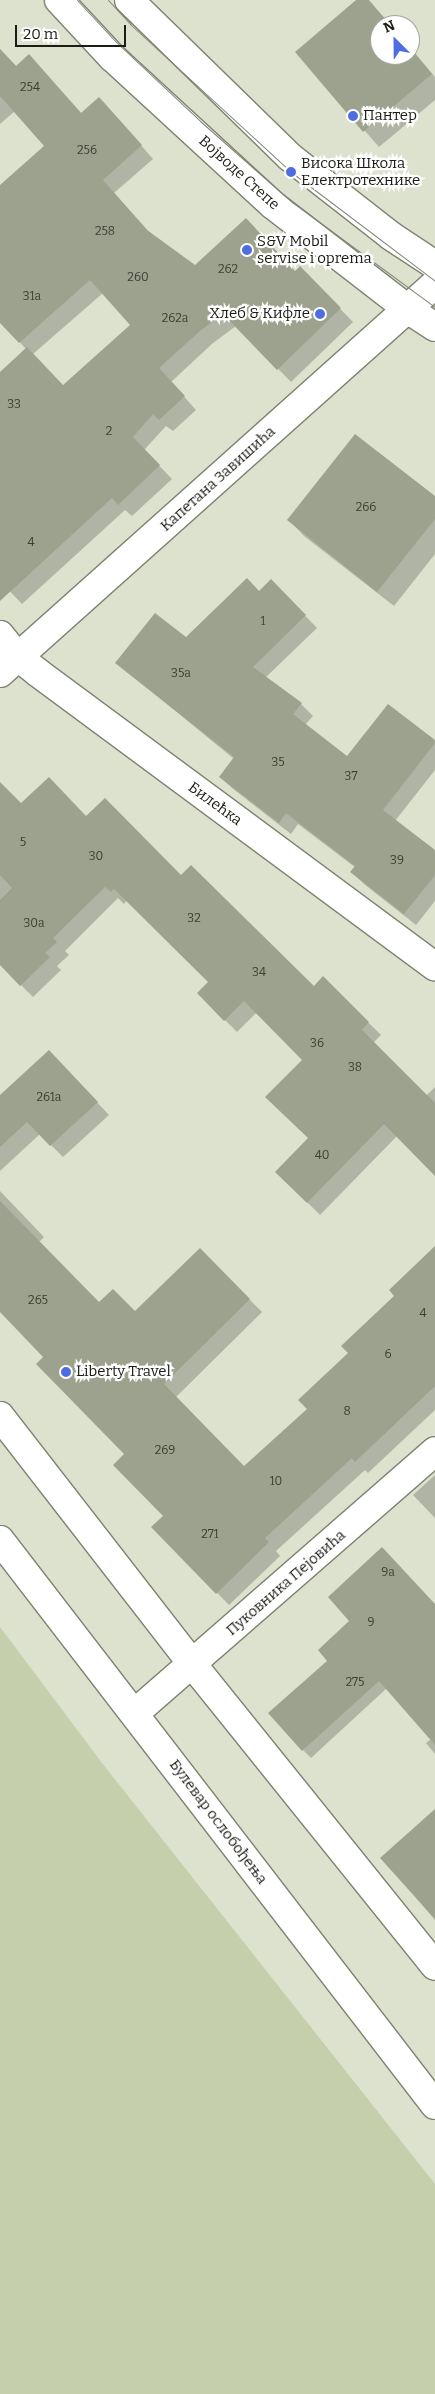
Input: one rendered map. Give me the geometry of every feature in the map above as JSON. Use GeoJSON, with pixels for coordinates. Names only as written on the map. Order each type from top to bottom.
{"type":"FeatureCollection","features":[{"type":"Feature","properties":{"kind":"main road","name":"Војводе Степе"},"geometry":{"type":"LineString","coordinates":[[59,0],[112,57],[273,205],[409,310],[435,327]]}},
{"type":"Feature","properties":{"kind":"main road"},"geometry":{"type":"LineString","coordinates":[[129,0],[290,157],[391,236],[435,266]]}},
{"type":"Feature","properties":{"kind":"main road","name":"Капетана Завишића"},"geometry":{"type":"LineString","coordinates":[[9,665],[409,310],[435,284]]}},
{"type":"Feature","properties":{"kind":"main road","name":"Билећка"},"geometry":{"type":"LineString","coordinates":[[0,635],[9,665],[435,966]]}},
{"type":"Feature","properties":{"kind":"main road"},"geometry":{"type":"LineString","coordinates":[[0,1416],[192,1665],[435,1966]]}},
{"type":"Feature","properties":{"kind":"main road","name":"Пуковника Пејовића"},"geometry":{"type":"LineString","coordinates":[[135,1713],[435,1451]]}},
{"type":"Feature","properties":{"kind":"main road","name":"Булевар ослобођења"},"geometry":{"type":"LineString","coordinates":[[0,1540],[435,2104]]}},
{"type":"Feature","properties":{"kind":"green space"},"geometry":{"type":"Polygon","coordinates":[[[0,1627],[102,1763],[435,2184],[435,2394],[0,2394],[0,1627]]]}},
{"type":"Feature","properties":{"kind":"building"},"geometry":{"type":"Polygon","coordinates":[[[356,0],[369,0],[382,15],[370,15],[370,65],[420,65],[420,60],[432,74],[363,132],[295,52],[356,0]]]}},
{"type":"Feature","properties":{"kind":"building"},"geometry":{"type":"Polygon","coordinates":[[[0,49],[16,66],[29,54],[81,113],[99,97],[142,145],[103,180],[147,230],[195,265],[246,218],[295,271],[300,266],[341,308],[277,370],[223,314],[200,331],[159,368],[185,396],[159,420],[153,414],[133,437],[160,465],[118,505],[112,498],[0,601],[0,372],[27,347],[63,385],[130,325],[90,280],[19,343],[0,323],[0,185],[44,146],[0,96],[0,49]]]}},
{"type":"Feature","properties":{"kind":"building"},"geometry":{"type":"Polygon","coordinates":[[[355,434],[435,496],[435,519],[377,592],[287,520],[355,434]]]}},
{"type":"Feature","properties":{"kind":"building"},"geometry":{"type":"Polygon","coordinates":[[[247,578],[259,591],[271,579],[306,615],[253,667],[302,703],[293,714],[347,756],[388,704],[435,740],[435,743],[383,810],[435,850],[435,875],[404,914],[350,872],[355,866],[286,813],[279,823],[219,777],[234,757],[115,663],[155,613],[186,637],[247,578]]]}},
{"type":"Feature","properties":{"kind":"building"},"geometry":{"type":"Polygon","coordinates":[[[49,777],[86,816],[105,798],[181,875],[191,865],[314,986],[323,976],[369,1022],[362,1030],[435,1103],[435,1176],[384,1124],[307,1203],[275,1172],[308,1138],[265,1097],[302,1060],[244,1001],[224,1021],[197,993],[208,982],[114,889],[111,892],[105,887],[53,938],[57,942],[45,953],[50,957],[20,986],[0,965],[0,900],[12,888],[0,875],[0,782],[21,803],[49,777]]]}},
{"type":"Feature","properties":{"kind":"building"},"geometry":{"type":"Polygon","coordinates":[[[49,1050],[98,1102],[50,1146],[27,1122],[0,1147],[0,1095],[49,1050]]]}},
{"type":"Feature","properties":{"kind":"building"},"geometry":{"type":"Polygon","coordinates":[[[0,1201],[99,1302],[113,1289],[135,1311],[200,1248],[250,1299],[164,1384],[244,1466],[307,1409],[298,1400],[348,1353],[341,1346],[394,1296],[389,1290],[435,1246],[435,1386],[355,1462],[352,1458],[265,1538],[269,1542],[216,1594],[151,1527],[163,1516],[113,1465],[124,1454],[36,1364],[43,1357],[0,1312],[0,1201]]]}},
{"type":"Feature","properties":{"kind":"building"},"geometry":{"type":"Polygon","coordinates":[[[382,1547],[435,1604],[435,1745],[379,1681],[302,1751],[268,1713],[327,1661],[318,1650],[349,1621],[328,1597],[382,1547]]]}},
{"type":"Feature","properties":{"kind":"building"},"geometry":{"type":"Polygon","coordinates":[[[435,1809],[435,1919],[380,1858],[435,1809]]]}},
{"type":"Feature","properties":{"kind":"tram line"},"geometry":{"type":"LineString","coordinates":[[77,0],[116,42],[200,121],[292,202],[435,307]]}},
{"type":"Feature","properties":{"kind":"tram line"},"geometry":{"type":"LineString","coordinates":[[108,0],[130,24],[291,172],[435,281]]}},
{"type":"Feature","properties":{"kind":"place","name":"Пантер"},"geometry":{"type":"Point","coordinates":[353,116]}},
{"type":"Feature","properties":{"kind":"place","name":"Висока Школа Електротехнике"},"geometry":{"type":"Point","coordinates":[291,172]}},
{"type":"Feature","properties":{"kind":"place","name":"S&V Mobil servise i oprema"},"geometry":{"type":"Point","coordinates":[247,250]}},
{"type":"Feature","properties":{"kind":"place","name":"Хлеб & Кифле"},"geometry":{"type":"Point","coordinates":[320,314]}},
{"type":"Feature","properties":{"kind":"place","name":"Liberty Travel"},"geometry":{"type":"Point","coordinates":[66,1372]}}]}
